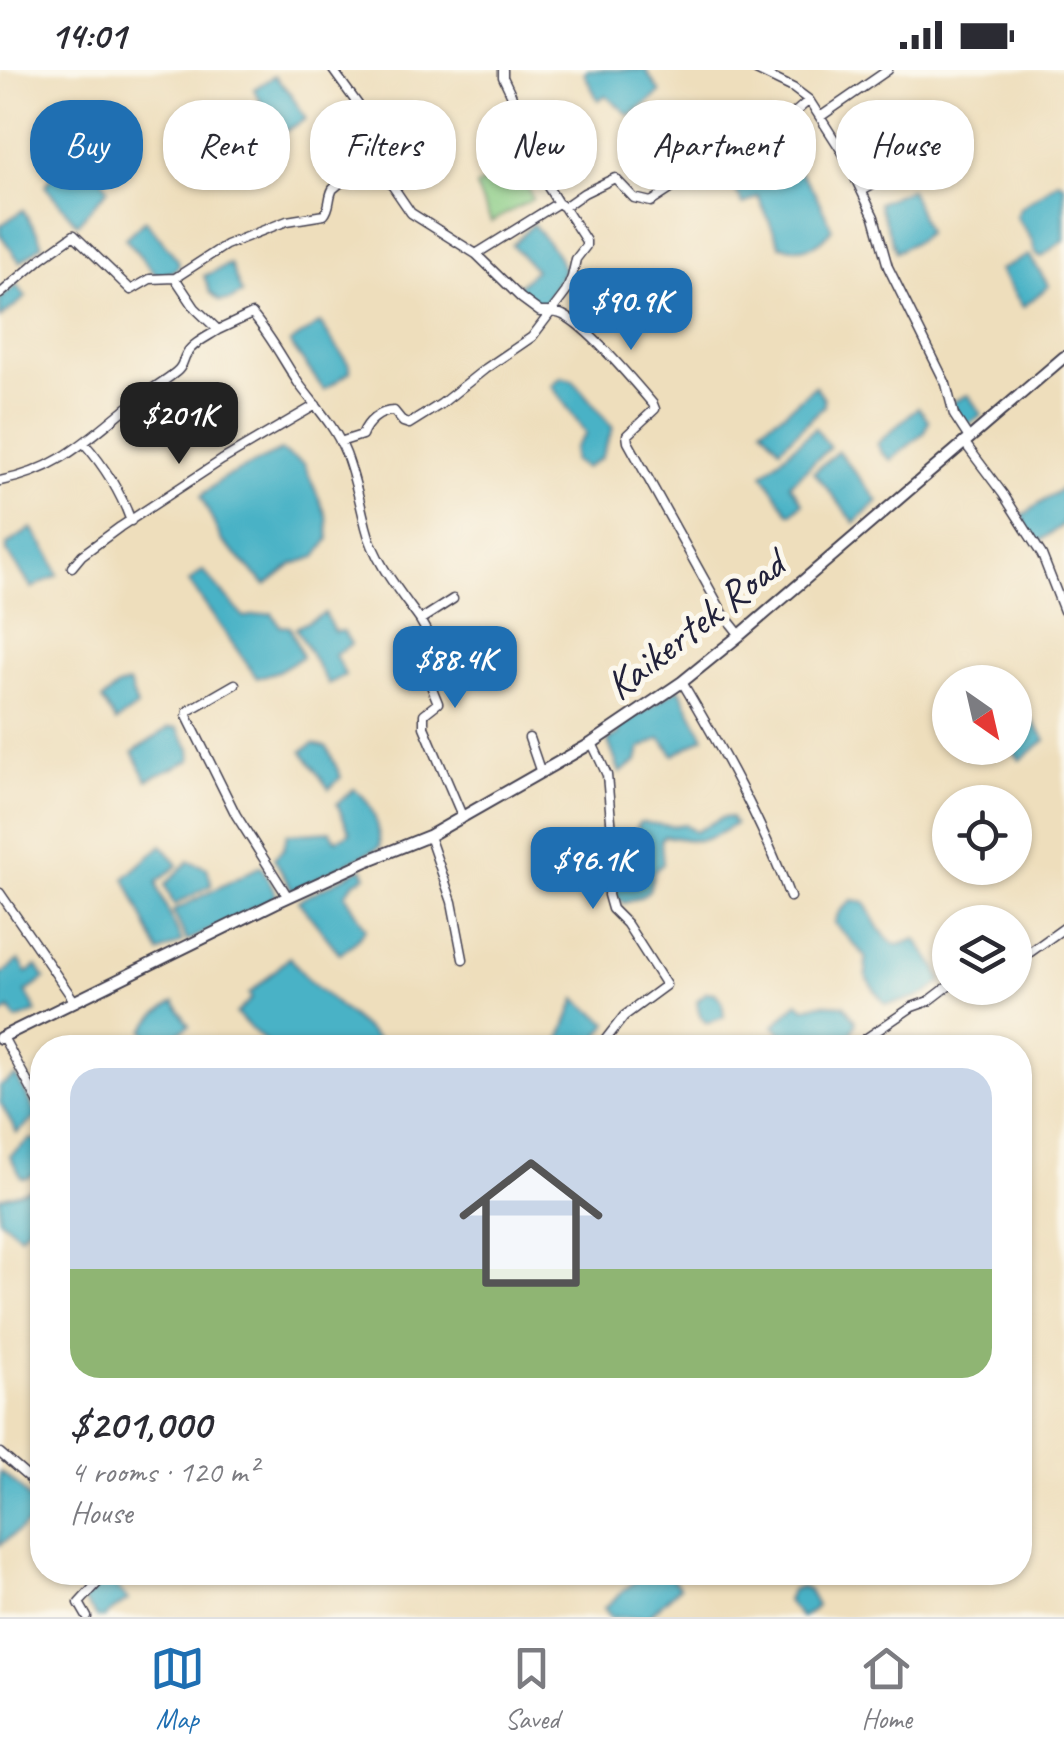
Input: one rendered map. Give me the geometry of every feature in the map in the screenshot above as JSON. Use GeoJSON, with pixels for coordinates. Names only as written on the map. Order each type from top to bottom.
{"type":"FeatureCollection","features":[{"type":"Feature","properties":{"kind":"main road","name":"Kaikertek Road"},"geometry":{"type":"LineString","coordinates":[[2,1038],[288,898],[429,836],[592,744],[740,636],[1064,357]]}},
{"type":"Feature","properties":{"kind":"street"},"geometry":{"type":"LineString","coordinates":[[332,70],[354,100]]}},
{"type":"Feature","properties":{"kind":"street"},"geometry":{"type":"LineString","coordinates":[[340,442],[362,435],[368,422],[387,412],[394,411],[409,424],[441,404],[532,337],[566,292],[576,260],[586,244],[538,171],[503,70]]}},
{"type":"Feature","properties":{"kind":"street"},"geometry":{"type":"LineString","coordinates":[[756,70],[809,100]]}},
{"type":"Feature","properties":{"kind":"street"},"geometry":{"type":"LineString","coordinates":[[820,117],[888,70]]}},
{"type":"Feature","properties":{"kind":"street"},"geometry":{"type":"LineString","coordinates":[[816,111],[843,153],[874,216],[888,266],[946,384],[954,415],[1042,555],[1064,611]]}},
{"type":"Feature","properties":{"kind":"street"},"geometry":{"type":"LineString","coordinates":[[476,254],[561,205],[617,179]]}},
{"type":"Feature","properties":{"kind":"street"},"geometry":{"type":"LineString","coordinates":[[0,294],[74,235],[131,290],[150,278],[175,278],[226,245],[287,221],[324,216],[330,209],[332,190]]}},
{"type":"Feature","properties":{"kind":"street"},"geometry":{"type":"LineString","coordinates":[[396,190],[411,212],[476,254],[540,312],[564,316],[589,336],[653,404],[655,408],[628,435],[628,442],[724,615],[740,636]]}},
{"type":"Feature","properties":{"kind":"street"},"geometry":{"type":"LineString","coordinates":[[627,190],[634,198],[651,202],[669,190]]}},
{"type":"Feature","properties":{"kind":"street"},"geometry":{"type":"LineString","coordinates":[[175,278],[195,308],[218,330]]}},
{"type":"Feature","properties":{"kind":"street"},"geometry":{"type":"LineString","coordinates":[[0,481],[32,474],[56,463],[178,371],[188,350],[252,314],[332,425],[363,509],[366,529],[391,581],[428,634],[416,646],[438,703],[424,714],[424,727],[463,818]]}},
{"type":"Feature","properties":{"kind":"street"},"geometry":{"type":"LineString","coordinates":[[72,567],[82,555],[130,521],[222,460],[316,405]]}},
{"type":"Feature","properties":{"kind":"street"},"geometry":{"type":"LineString","coordinates":[[84,443],[102,463],[122,497],[130,521]]}},
{"type":"Feature","properties":{"kind":"street"},"geometry":{"type":"LineString","coordinates":[[420,620],[453,599]]}},
{"type":"Feature","properties":{"kind":"street"},"geometry":{"type":"LineString","coordinates":[[682,682],[736,776],[790,897]]}},
{"type":"Feature","properties":{"kind":"street"},"geometry":{"type":"LineString","coordinates":[[235,684],[188,710],[186,716],[236,815],[288,898]]}},
{"type":"Feature","properties":{"kind":"street"},"geometry":{"type":"LineString","coordinates":[[529,738],[541,773]]}},
{"type":"Feature","properties":{"kind":"street"},"geometry":{"type":"LineString","coordinates":[[592,744],[607,775],[612,832],[608,895],[612,909],[666,984],[624,1016],[609,1035]]}},
{"type":"Feature","properties":{"kind":"street"},"geometry":{"type":"LineString","coordinates":[[429,836],[452,902],[463,959]]}},
{"type":"Feature","properties":{"kind":"street"},"geometry":{"type":"LineString","coordinates":[[0,892],[75,1002]]}},
{"type":"Feature","properties":{"kind":"street"},"geometry":{"type":"LineString","coordinates":[[1032,951],[1064,928]]}},
{"type":"Feature","properties":{"kind":"street"},"geometry":{"type":"LineString","coordinates":[[871,1035],[932,998]]}},
{"type":"Feature","properties":{"kind":"street"},"geometry":{"type":"LineString","coordinates":[[2,1038],[30,1088]]}},
{"type":"Feature","properties":{"kind":"street"},"geometry":{"type":"LineString","coordinates":[[0,1453],[30,1478]]}},
{"type":"Feature","properties":{"kind":"street"},"geometry":{"type":"LineString","coordinates":[[87,1617],[79,1603],[95,1585]]}},
{"type":"Feature","properties":{"kind":"green space"},"geometry":{"type":"Polygon","coordinates":[[[477,190],[529,190],[533,199],[491,222],[477,190]]]}},
{"type":"Feature","properties":{"kind":"water"},"geometry":{"type":"Polygon","coordinates":[[[646,70],[660,93],[651,100],[617,100],[617,105],[606,95],[598,100],[584,73],[646,70]]]}},
{"type":"Feature","properties":{"kind":"water"},"geometry":{"type":"Polygon","coordinates":[[[274,76],[306,119],[290,128],[290,100],[260,100],[254,89],[274,76]]]}},
{"type":"Feature","properties":{"kind":"water"},"geometry":{"type":"Polygon","coordinates":[[[1058,181],[1064,184],[1064,240],[1041,257],[1016,216],[1020,208],[1058,181]]]}},
{"type":"Feature","properties":{"kind":"water"},"geometry":{"type":"Polygon","coordinates":[[[48,190],[107,190],[77,224],[48,190]]]}},
{"type":"Feature","properties":{"kind":"water"},"geometry":{"type":"Polygon","coordinates":[[[736,190],[812,190],[832,229],[810,247],[780,246],[758,196],[743,205],[736,190]]]}},
{"type":"Feature","properties":{"kind":"water"},"geometry":{"type":"Polygon","coordinates":[[[910,190],[927,232],[896,252],[878,203],[910,190]]]}},
{"type":"Feature","properties":{"kind":"water"},"geometry":{"type":"Polygon","coordinates":[[[23,210],[42,245],[20,262],[0,234],[0,226],[23,210]]]}},
{"type":"Feature","properties":{"kind":"water"},"geometry":{"type":"Polygon","coordinates":[[[145,220],[178,260],[179,266],[172,272],[157,276],[125,238],[145,220]]]}},
{"type":"Feature","properties":{"kind":"water"},"geometry":{"type":"Polygon","coordinates":[[[533,224],[557,254],[564,270],[544,306],[537,307],[517,287],[535,270],[512,245],[533,224]]]}},
{"type":"Feature","properties":{"kind":"water"},"geometry":{"type":"Polygon","coordinates":[[[1029,255],[1049,286],[1023,307],[999,270],[1029,255]]]}},
{"type":"Feature","properties":{"kind":"water"},"geometry":{"type":"Polygon","coordinates":[[[230,264],[242,294],[220,301],[210,292],[204,276],[230,264]]]}},
{"type":"Feature","properties":{"kind":"water"},"geometry":{"type":"Polygon","coordinates":[[[17,285],[26,297],[0,318],[0,299],[17,285]]]}},
{"type":"Feature","properties":{"kind":"water"},"geometry":{"type":"Polygon","coordinates":[[[320,323],[350,366],[350,372],[324,390],[290,343],[320,323]]]}},
{"type":"Feature","properties":{"kind":"water"},"geometry":{"type":"Polygon","coordinates":[[[561,377],[573,380],[613,428],[601,458],[585,468],[573,461],[574,448],[586,434],[552,386],[561,377]]]}},
{"type":"Feature","properties":{"kind":"water"},"geometry":{"type":"Polygon","coordinates":[[[815,386],[824,398],[824,406],[780,448],[762,427],[815,386]]]}},
{"type":"Feature","properties":{"kind":"water"},"geometry":{"type":"Polygon","coordinates":[[[968,395],[982,415],[962,425],[952,402],[968,395]]]}},
{"type":"Feature","properties":{"kind":"water"},"geometry":{"type":"Polygon","coordinates":[[[918,407],[929,421],[925,432],[891,460],[877,444],[918,407]]]}},
{"type":"Feature","properties":{"kind":"water"},"geometry":{"type":"Polygon","coordinates":[[[815,428],[830,447],[790,484],[803,503],[789,513],[763,474],[815,428]]]}},
{"type":"Feature","properties":{"kind":"water"},"geometry":{"type":"Polygon","coordinates":[[[281,451],[304,464],[327,517],[329,539],[316,557],[293,564],[266,585],[222,541],[201,496],[223,478],[281,451]]]}},
{"type":"Feature","properties":{"kind":"water"},"geometry":{"type":"Polygon","coordinates":[[[838,451],[878,501],[855,523],[814,472],[838,451]]]}},
{"type":"Feature","properties":{"kind":"water"},"geometry":{"type":"Polygon","coordinates":[[[1064,487],[1064,524],[1036,544],[1022,516],[1064,487]]]}},
{"type":"Feature","properties":{"kind":"water"},"geometry":{"type":"Polygon","coordinates":[[[32,528],[58,575],[32,588],[7,552],[7,545],[32,528]]]}},
{"type":"Feature","properties":{"kind":"water"},"geometry":{"type":"Polygon","coordinates":[[[203,571],[244,617],[272,613],[280,626],[290,627],[302,657],[257,678],[189,582],[203,571]]]}},
{"type":"Feature","properties":{"kind":"water"},"geometry":{"type":"Polygon","coordinates":[[[325,613],[334,632],[343,631],[351,644],[335,655],[345,675],[328,684],[296,628],[325,613]]]}},
{"type":"Feature","properties":{"kind":"water"},"geometry":{"type":"Polygon","coordinates":[[[129,683],[137,707],[116,722],[102,700],[117,687],[129,683]]]}},
{"type":"Feature","properties":{"kind":"water"},"geometry":{"type":"Polygon","coordinates":[[[679,688],[704,737],[674,755],[661,738],[640,749],[637,761],[620,773],[608,741],[619,734],[617,729],[679,688]]]}},
{"type":"Feature","properties":{"kind":"water"},"geometry":{"type":"Polygon","coordinates":[[[1032,721],[1046,740],[1032,751],[1032,721]]]}},
{"type":"Feature","properties":{"kind":"water"},"geometry":{"type":"Polygon","coordinates":[[[169,728],[177,728],[190,749],[191,760],[147,780],[133,752],[169,728]]]}},
{"type":"Feature","properties":{"kind":"water"},"geometry":{"type":"Polygon","coordinates":[[[313,744],[327,747],[341,777],[329,789],[302,751],[313,744]]]}},
{"type":"Feature","properties":{"kind":"water"},"geometry":{"type":"Polygon","coordinates":[[[354,789],[370,807],[380,847],[292,890],[274,858],[284,848],[287,834],[330,831],[336,840],[350,833],[337,804],[354,789]]]}},
{"type":"Feature","properties":{"kind":"water"},"geometry":{"type":"Polygon","coordinates":[[[730,817],[735,824],[707,839],[664,836],[663,864],[654,871],[649,890],[624,903],[613,895],[614,880],[645,866],[637,829],[640,822],[684,824],[695,832],[730,817]]]}},
{"type":"Feature","properties":{"kind":"water"},"geometry":{"type":"Polygon","coordinates":[[[162,845],[178,865],[157,882],[158,889],[182,942],[159,953],[125,878],[162,845]]]}},
{"type":"Feature","properties":{"kind":"water"},"geometry":{"type":"Polygon","coordinates":[[[189,861],[207,868],[212,885],[174,905],[165,885],[189,861]]]}},
{"type":"Feature","properties":{"kind":"water"},"geometry":{"type":"Polygon","coordinates":[[[261,866],[276,894],[273,898],[187,941],[173,911],[261,866]]]}},
{"type":"Feature","properties":{"kind":"water"},"geometry":{"type":"Polygon","coordinates":[[[362,868],[366,876],[354,882],[345,894],[366,929],[340,954],[298,901],[362,868]]]}},
{"type":"Feature","properties":{"kind":"water"},"geometry":{"type":"Polygon","coordinates":[[[852,900],[865,902],[893,943],[900,945],[916,939],[932,962],[932,989],[909,1000],[885,1004],[867,979],[865,956],[834,923],[852,900]]]}},
{"type":"Feature","properties":{"kind":"water"},"geometry":{"type":"Polygon","coordinates":[[[290,957],[308,980],[373,1035],[258,1035],[236,1014],[252,998],[249,994],[290,957]]]}},
{"type":"Feature","properties":{"kind":"water"},"geometry":{"type":"Polygon","coordinates":[[[19,960],[27,973],[37,966],[45,979],[26,992],[37,1012],[16,1020],[10,1009],[0,1016],[0,972],[3,974],[19,960]]]}},
{"type":"Feature","properties":{"kind":"water"},"geometry":{"type":"Polygon","coordinates":[[[706,992],[715,993],[722,1001],[724,1017],[708,1023],[701,1017],[697,1001],[706,992]]]}},
{"type":"Feature","properties":{"kind":"water"},"geometry":{"type":"Polygon","coordinates":[[[576,999],[608,1023],[600,1035],[562,1035],[576,999]]]}},
{"type":"Feature","properties":{"kind":"water"},"geometry":{"type":"Polygon","coordinates":[[[175,1002],[189,1026],[176,1035],[148,1035],[144,1031],[157,1014],[175,1002]]]}},
{"type":"Feature","properties":{"kind":"water"},"geometry":{"type":"Polygon","coordinates":[[[798,1002],[805,1008],[844,1005],[856,1022],[851,1035],[783,1035],[774,1026],[798,1002]]]}},
{"type":"Feature","properties":{"kind":"water"},"geometry":{"type":"Polygon","coordinates":[[[16,1076],[30,1101],[30,1122],[17,1133],[0,1102],[0,1086],[16,1076]]]}},
{"type":"Feature","properties":{"kind":"water"},"geometry":{"type":"Polygon","coordinates":[[[29,1140],[30,1177],[22,1178],[10,1156],[29,1140]]]}},
{"type":"Feature","properties":{"kind":"water"},"geometry":{"type":"Polygon","coordinates":[[[30,1189],[29,1226],[20,1235],[0,1219],[0,1198],[30,1189]]]}},
{"type":"Feature","properties":{"kind":"water"},"geometry":{"type":"Polygon","coordinates":[[[0,1472],[30,1501],[30,1522],[0,1545],[0,1472]]]}},
{"type":"Feature","properties":{"kind":"water"},"geometry":{"type":"Polygon","coordinates":[[[100,1585],[114,1585],[128,1600],[104,1617],[97,1617],[83,1600],[100,1585]]]}},
{"type":"Feature","properties":{"kind":"water"},"geometry":{"type":"Polygon","coordinates":[[[630,1585],[680,1587],[647,1617],[611,1617],[604,1608],[630,1585]]]}},
{"type":"Feature","properties":{"kind":"water"},"geometry":{"type":"Polygon","coordinates":[[[801,1586],[808,1589],[817,1606],[800,1617],[787,1601],[791,1590],[801,1586]]]}}]}
